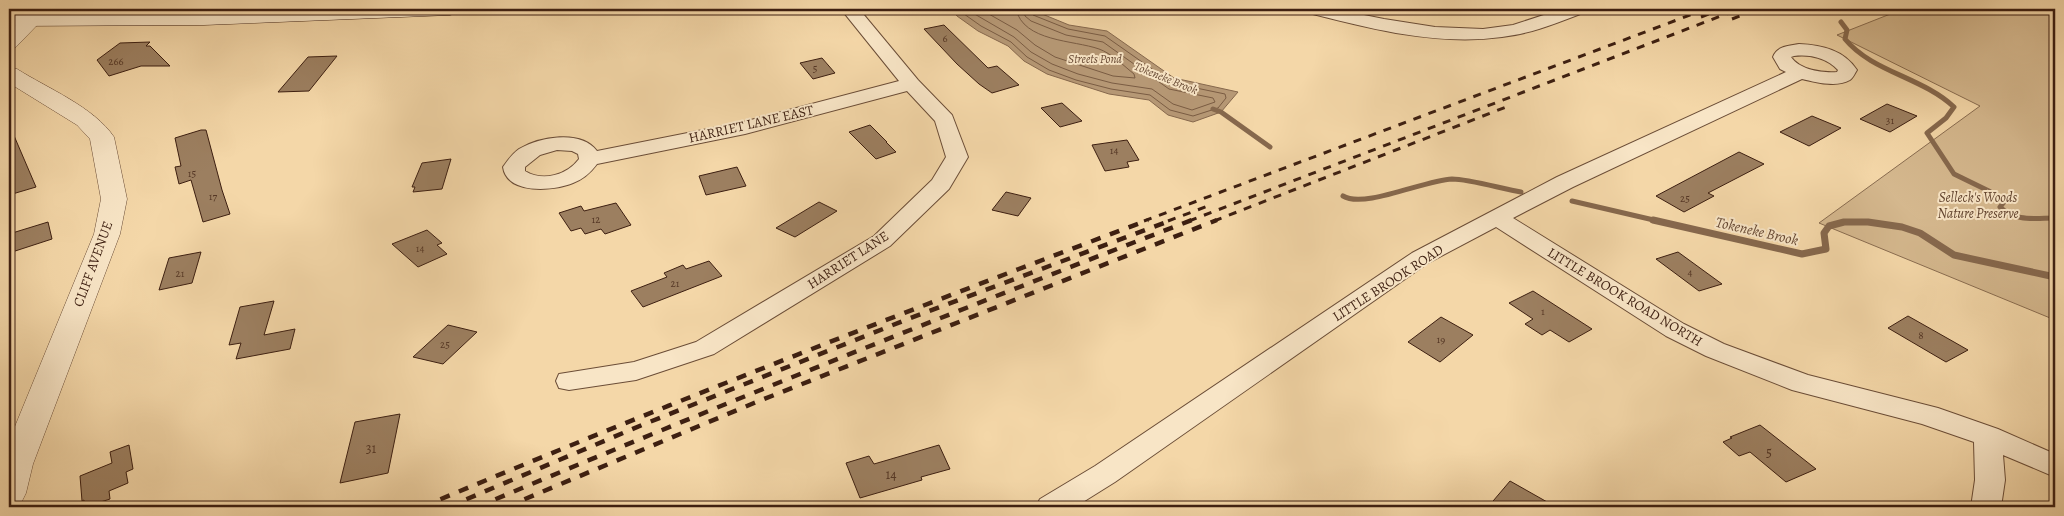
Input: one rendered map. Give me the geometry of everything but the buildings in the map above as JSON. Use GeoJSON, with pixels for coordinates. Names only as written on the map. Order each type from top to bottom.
{"type":"FeatureCollection","features":[{"type":"Feature","properties":{"kind":"street"},"geometry":{"type":"LineString","coordinates":[[9,20],[31,21],[208,14],[450,9]]}},
{"type":"Feature","properties":{"kind":"street","name":"HARRIET LANE"},"geometry":{"type":"LineString","coordinates":[[569,381],[636,370],[705,348],[882,241],[941,184],[957,157],[945,119],[911,84],[850,9]]}},
{"type":"Feature","properties":{"kind":"street"},"geometry":{"type":"LineString","coordinates":[[1315,9],[1375,22],[1432,31],[1478,33],[1503,32],[1577,9]]}},
{"type":"Feature","properties":{"kind":"street"},"geometry":{"type":"LineString","coordinates":[[9,43],[31,21]]}},
{"type":"Feature","properties":{"kind":"street","name":"LITTLE BROOK ROAD"},"geometry":{"type":"LineString","coordinates":[[1052,507],[1113,469],[1420,258],[1565,182],[1801,72]]}},
{"type":"Feature","properties":{"kind":"street","name":"CLIFF AVENUE"},"geometry":{"type":"LineString","coordinates":[[9,74],[85,120],[102,138],[114,199],[107,234],[11,475]]}},
{"type":"Feature","properties":{"kind":"street","name":"HARRIET LANE EAST"},"geometry":{"type":"LineString","coordinates":[[590,159],[745,128],[911,84]]}},
{"type":"Feature","properties":{"kind":"street","name":"LITTLE BROOK ROAD NORTH"},"geometry":{"type":"LineString","coordinates":[[1497,218],[1674,330],[1716,350],[1802,383],[1919,412],[1988,436],[2055,466]]}},
{"type":"Feature","properties":{"kind":"street"},"geometry":{"type":"LineString","coordinates":[[1986,507],[1990,480],[1988,436]]}},
{"type":"Feature","properties":{"kind":"green space","name":"Selleck's Woods Nature Preserve"},"geometry":{"type":"Polygon","coordinates":[[[1903,9],[2055,9],[2055,320],[1819,223],[1980,106],[1837,35],[1903,9]]]}},
{"type":"Feature","properties":{"kind":"water","name":"Streets Pond"},"geometry":{"type":"Polygon","coordinates":[[[951,9],[1030,9],[1069,25],[1107,31],[1174,78],[1238,92],[1221,112],[1193,122],[1168,115],[1149,100],[1109,94],[1047,74],[1024,61],[1008,46],[978,31],[957,16],[951,9]]]}},
{"type":"Feature","properties":{"kind":"waterway"},"geometry":{"type":"LineString","coordinates":[[1841,22],[1847,30],[1845,39],[1856,50],[1883,67],[1927,88],[1954,107],[1946,118],[1927,133],[1954,174],[1997,195],[2004,202],[2000,207],[2012,215],[2026,218],[2055,218]]}},
{"type":"Feature","properties":{"kind":"waterway","name":"Tokeneke Brook"},"geometry":{"type":"LineString","coordinates":[[1213,109],[1221,112],[1270,147]]}},
{"type":"Feature","properties":{"kind":"waterway","name":"Tokeneke Brook"},"geometry":{"type":"LineString","coordinates":[[1343,196],[1353,199],[1380,197],[1452,179],[1477,182],[1521,192]]}},
{"type":"Feature","properties":{"kind":"waterway","name":"Tokeneke Brook"},"geometry":{"type":"LineString","coordinates":[[1572,201],[1658,221]]}},
{"type":"Feature","properties":{"kind":"waterway","name":"Tokeneke Brook"},"geometry":{"type":"LineString","coordinates":[[1653,220],[1802,254],[1826,249],[1824,233],[1829,226],[1844,222],[1868,222],[1902,227],[1920,233],[1954,255],[2055,277]]}},
{"type":"Feature","properties":{"kind":"railway"},"geometry":{"type":"LineString","coordinates":[[1144,221],[1706,9]]}},
{"type":"Feature","properties":{"kind":"railway"},"geometry":{"type":"LineString","coordinates":[[1701,17],[1722,9]]}},
{"type":"Feature","properties":{"kind":"railway"},"geometry":{"type":"LineString","coordinates":[[1189,221],[1739,9]]}},
{"type":"Feature","properties":{"kind":"railway"},"geometry":{"type":"LineString","coordinates":[[1732,19],[1758,9]]}},
{"type":"Feature","properties":{"kind":"railway"},"geometry":{"type":"LineString","coordinates":[[1214,221],[1506,107]]}},
{"type":"Feature","properties":{"kind":"railway"},"geometry":{"type":"LineString","coordinates":[[1168,221],[1208,206]]}},
{"type":"Feature","properties":{"kind":"railway"},"geometry":{"type":"LineString","coordinates":[[422,507],[602,432],[784,360],[1148,220]]}},
{"type":"Feature","properties":{"kind":"railway"},"geometry":{"type":"LineString","coordinates":[[448,507],[642,425],[908,319],[1172,220]]}},
{"type":"Feature","properties":{"kind":"railway"},"geometry":{"type":"LineString","coordinates":[[477,507],[834,360],[1192,220]]}},
{"type":"Feature","properties":{"kind":"railway"},"geometry":{"type":"LineString","coordinates":[[506,507],[754,403],[1217,220]]}}]}
